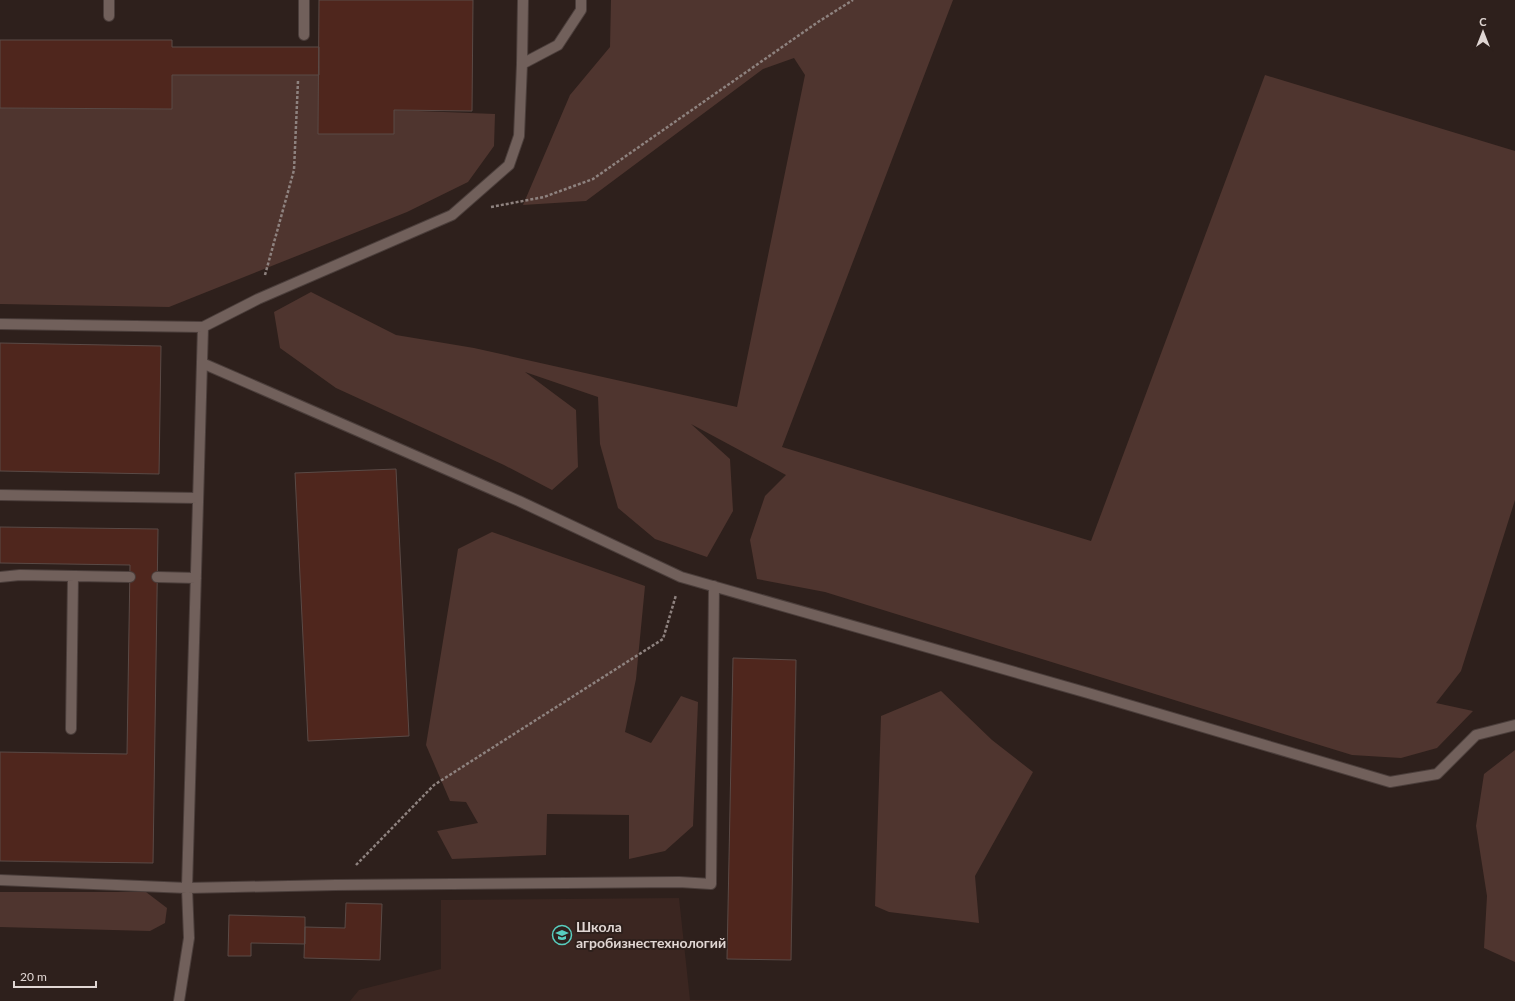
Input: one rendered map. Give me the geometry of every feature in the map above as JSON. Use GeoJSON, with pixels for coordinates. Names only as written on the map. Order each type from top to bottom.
{"type":"FeatureCollection","features":[{"type":"Feature","properties":{"kind":"lane"},"geometry":{"type":"LineString","coordinates":[[109,0],[109,16]]}},
{"type":"Feature","properties":{"kind":"lane"},"geometry":{"type":"LineString","coordinates":[[304,0],[304,35]]}},
{"type":"Feature","properties":{"kind":"lane"},"geometry":{"type":"LineString","coordinates":[[0,324],[203,327],[258,299],[452,215],[509,165],[519,136],[523,0]]}},
{"type":"Feature","properties":{"kind":"lane"},"geometry":{"type":"LineString","coordinates":[[522,64],[558,44],[582,10],[581,0]]}},
{"type":"Feature","properties":{"kind":"lane"},"geometry":{"type":"LineString","coordinates":[[179,1001],[189,938],[187,888],[203,327]]}},
{"type":"Feature","properties":{"kind":"lane"},"geometry":{"type":"LineString","coordinates":[[202,363],[519,501],[681,577],[1088,693],[1390,782],[1437,774],[1476,735],[1515,725]]}},
{"type":"Feature","properties":{"kind":"lane"},"geometry":{"type":"LineString","coordinates":[[0,495],[198,498]]}},
{"type":"Feature","properties":{"kind":"lane"},"geometry":{"type":"LineString","coordinates":[[0,577],[20,575],[130,577]]}},
{"type":"Feature","properties":{"kind":"lane"},"geometry":{"type":"LineString","coordinates":[[71,729],[73,576]]}},
{"type":"Feature","properties":{"kind":"lane"},"geometry":{"type":"LineString","coordinates":[[158,577],[196,578]]}},
{"type":"Feature","properties":{"kind":"lane"},"geometry":{"type":"LineString","coordinates":[[0,880],[187,888],[679,882],[711,884],[714,586]]}},
{"type":"Feature","properties":{"kind":"path"},"geometry":{"type":"LineString","coordinates":[[489,208],[544,197],[593,179],[818,22],[853,0]]}},
{"type":"Feature","properties":{"kind":"path"},"geometry":{"type":"LineString","coordinates":[[258,299],[294,170],[298,81]]}},
{"type":"Feature","properties":{"kind":"path"},"geometry":{"type":"LineString","coordinates":[[336,885],[434,785],[663,639],[681,577]]}},
{"type":"Feature","properties":{"kind":"shaded area"},"geometry":{"type":"Polygon","coordinates":[[[611,0],[953,0],[782,447],[1091,541],[1265,75],[1515,151],[1515,500],[1461,671],[1436,703],[1473,711],[1437,748],[1401,758],[1352,755],[825,592],[757,579],[750,540],[765,496],[786,475],[691,424],[730,459],[733,511],[707,557],[655,539],[618,508],[600,444],[598,397],[525,372],[576,410],[578,467],[552,490],[504,465],[336,388],[280,348],[274,312],[311,292],[396,335],[474,348],[737,407],[805,75],[794,58],[763,69],[586,201],[523,205],[570,95],[610,47],[611,0]]]}},
{"type":"Feature","properties":{"kind":"shaded area"},"geometry":{"type":"Polygon","coordinates":[[[172,75],[319,75],[318,134],[393,134],[394,110],[495,114],[494,146],[468,182],[407,212],[169,307],[0,304],[0,108],[172,109],[172,75]]]}},
{"type":"Feature","properties":{"kind":"shaded area"},"geometry":{"type":"Polygon","coordinates":[[[492,532],[645,586],[636,679],[625,732],[651,743],[681,696],[698,702],[693,826],[665,851],[629,859],[629,815],[547,814],[546,855],[452,859],[437,831],[478,823],[466,802],[450,801],[426,745],[458,549],[492,532]]]}},
{"type":"Feature","properties":{"kind":"shaded area"},"geometry":{"type":"Polygon","coordinates":[[[941,691],[992,740],[1033,772],[975,876],[979,923],[889,912],[875,906],[881,716],[941,691]]]}},
{"type":"Feature","properties":{"kind":"shaded area"},"geometry":{"type":"Polygon","coordinates":[[[1515,750],[1515,962],[1484,948],[1487,896],[1476,826],[1484,774],[1515,750]]]}},
{"type":"Feature","properties":{"kind":"shaded area"},"geometry":{"type":"Polygon","coordinates":[[[0,892],[146,892],[167,908],[165,923],[150,931],[0,927],[0,892]]]}},
{"type":"Feature","properties":{"kind":"shaded area","name":"Школа агробизнестехнологий"},"geometry":{"type":"Polygon","coordinates":[[[679,898],[690,1000],[837,1001],[350,1001],[359,990],[441,969],[441,900],[679,898]]]}},
{"type":"Feature","properties":{"kind":"building"},"geometry":{"type":"Polygon","coordinates":[[[319,0],[473,0],[472,111],[394,110],[394,134],[318,134],[319,0]]]}},
{"type":"Feature","properties":{"kind":"building"},"geometry":{"type":"Polygon","coordinates":[[[0,40],[172,40],[172,47],[319,47],[319,75],[172,75],[172,109],[0,108],[0,40]]]}},
{"type":"Feature","properties":{"kind":"building"},"geometry":{"type":"Polygon","coordinates":[[[0,343],[161,346],[159,474],[0,471],[0,343]]]}},
{"type":"Feature","properties":{"kind":"building"},"geometry":{"type":"Polygon","coordinates":[[[396,469],[409,736],[308,741],[295,473],[396,469]]]}},
{"type":"Feature","properties":{"kind":"building"},"geometry":{"type":"Polygon","coordinates":[[[0,527],[158,529],[153,863],[0,861],[0,752],[127,754],[130,565],[0,563],[0,527]]]}},
{"type":"Feature","properties":{"kind":"building"},"geometry":{"type":"Polygon","coordinates":[[[733,658],[796,660],[791,960],[727,959],[733,658]]]}},
{"type":"Feature","properties":{"kind":"building"},"geometry":{"type":"Polygon","coordinates":[[[346,903],[382,904],[380,960],[304,958],[305,927],[345,928],[346,903]]]}},
{"type":"Feature","properties":{"kind":"building"},"geometry":{"type":"Polygon","coordinates":[[[229,915],[305,917],[305,944],[251,943],[251,956],[228,956],[229,915]]]}},
{"type":"Feature","properties":{"kind":"place","name":"Школа агробизнестехнологий"},"geometry":{"type":"Point","coordinates":[562,935]}}]}
